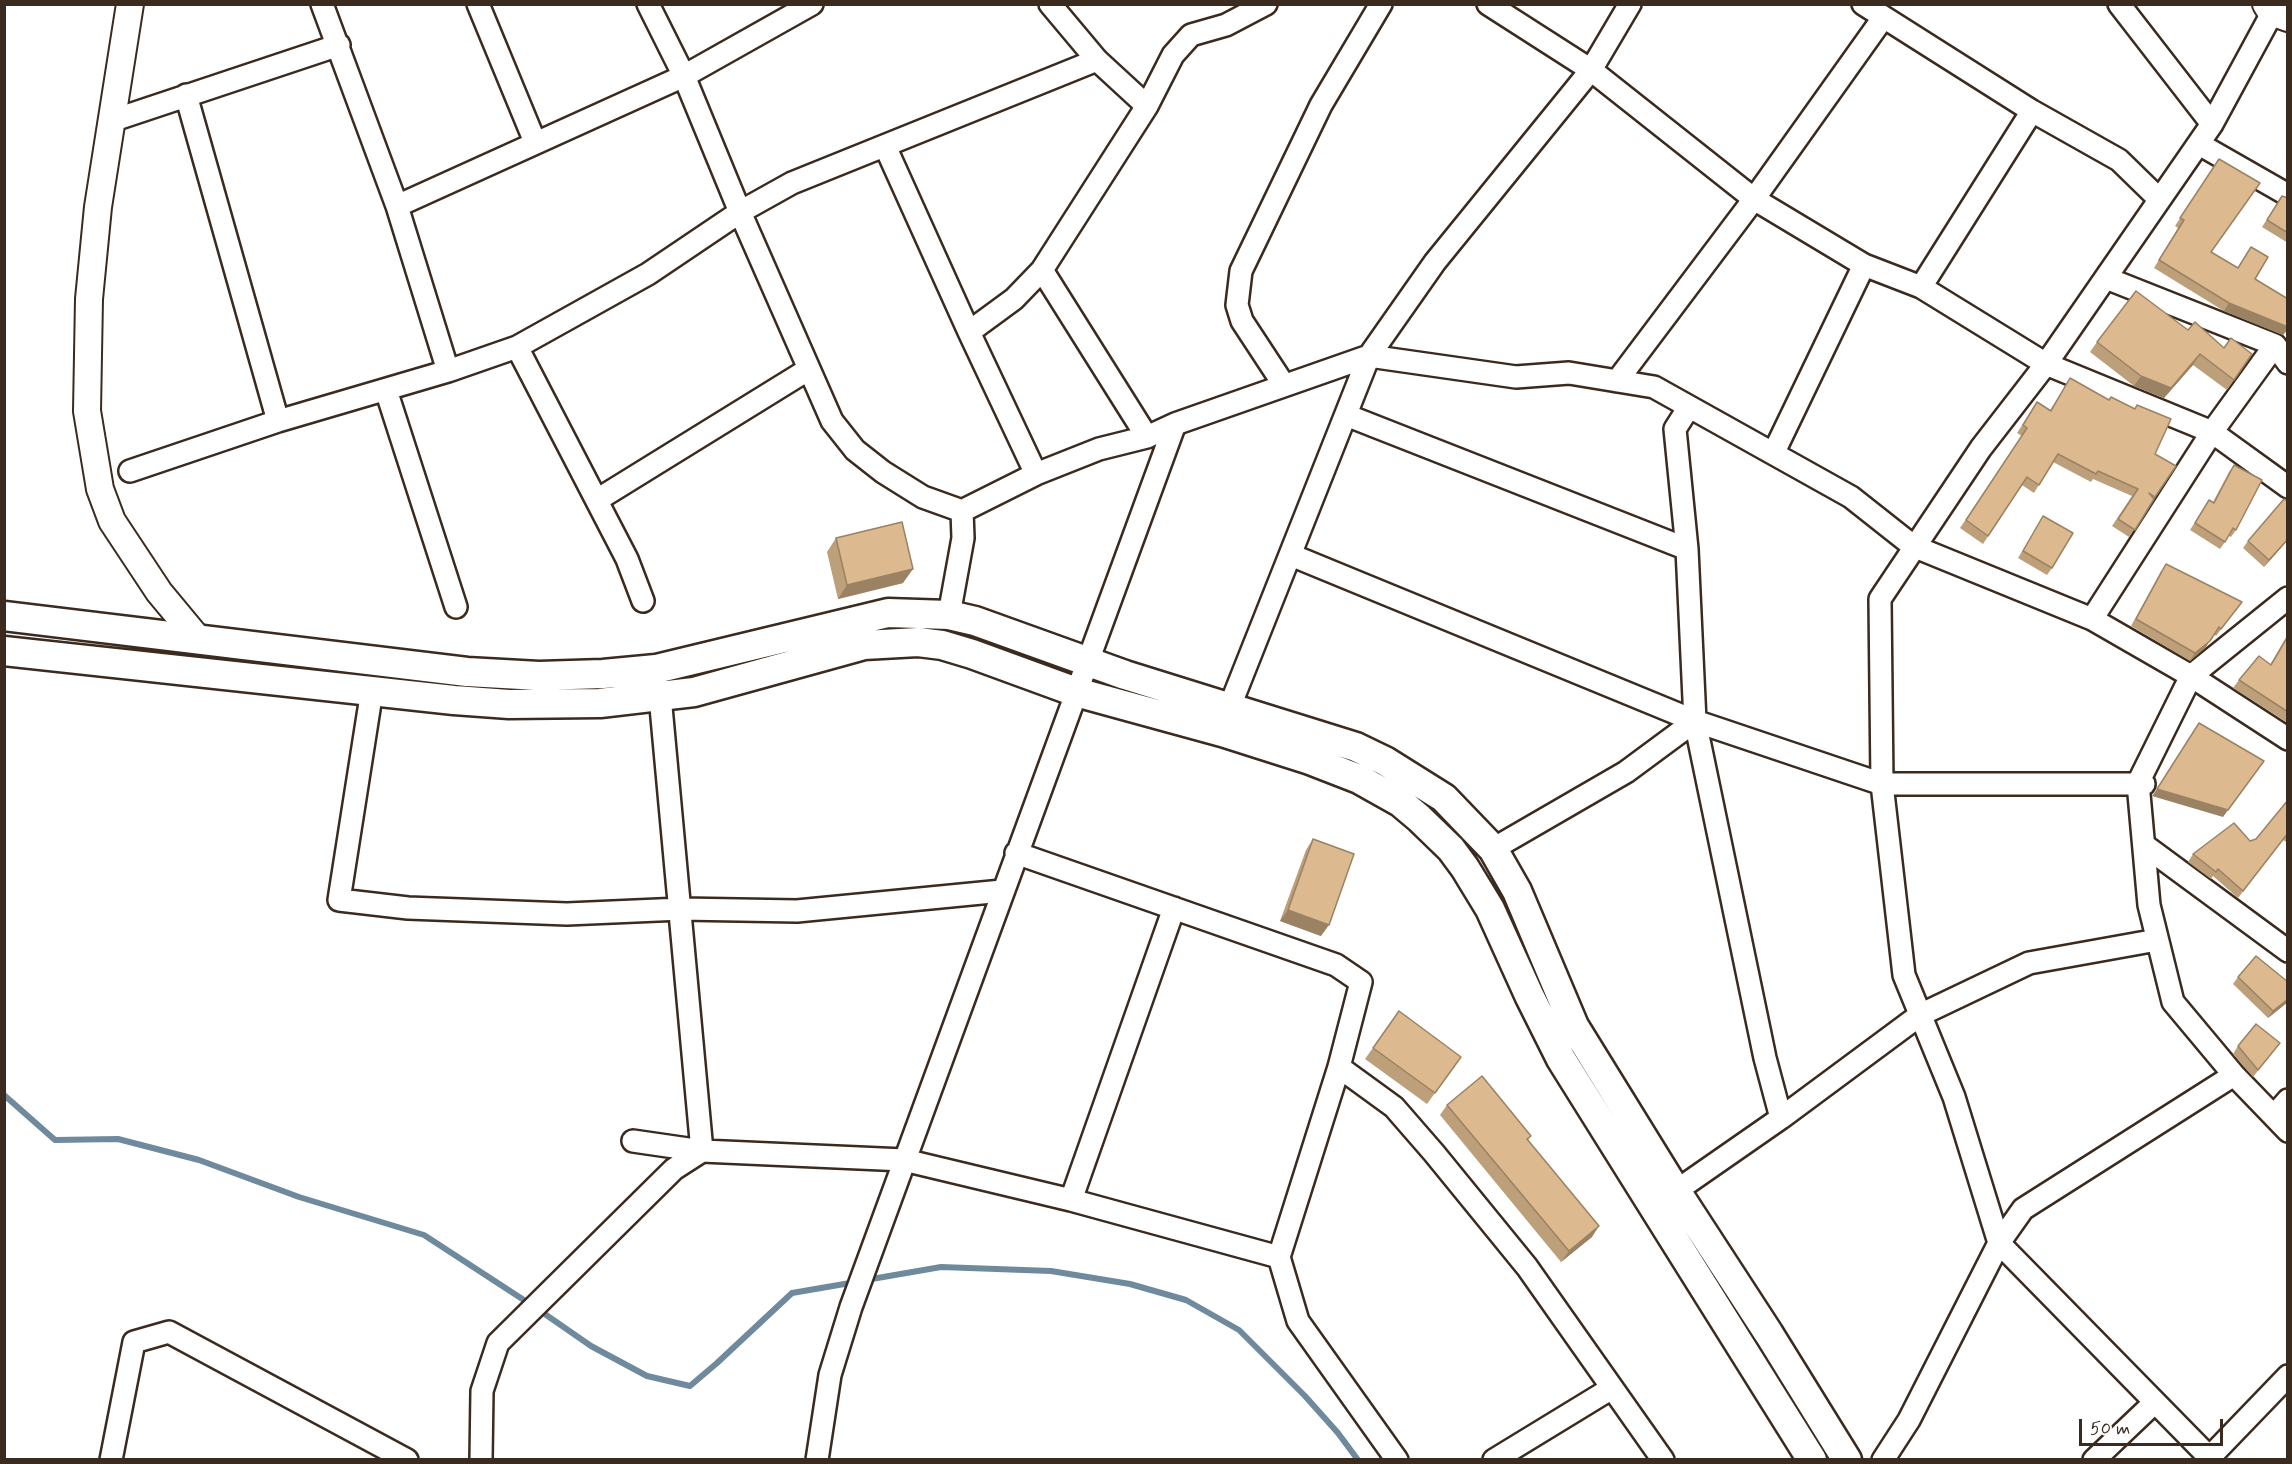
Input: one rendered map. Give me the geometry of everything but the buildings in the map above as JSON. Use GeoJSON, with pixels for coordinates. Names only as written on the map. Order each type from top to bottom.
{"type":"FeatureCollection","features":[{"type":"Feature","properties":{"kind":"main road"},"geometry":{"type":"LineString","coordinates":[[4,616],[467,672],[539,676],[603,674],[656,669],[699,661],[888,613],[949,615],[975,621],[1088,662],[1356,747],[1385,761],[1444,798],[1493,849],[1517,891],[1574,1026],[1847,1460]]}},
{"type":"Feature","properties":{"kind":"main road"},"geometry":{"type":"LineString","coordinates":[[4,651],[509,704],[600,704],[694,692],[864,645],[918,642],[942,645],[972,654],[1076,692],[1222,732],[1336,769],[1400,802],[1436,832],[1465,868],[1490,909],[1528,995],[1562,1059],[1812,1460]]}},
{"type":"Feature","properties":{"kind":"street"},"geometry":{"type":"LineString","coordinates":[[130,4],[98,207],[89,299],[87,411],[92,453],[100,489],[112,521],[159,592],[198,639]]}},
{"type":"Feature","properties":{"kind":"street"},"geometry":{"type":"LineString","coordinates":[[322,4],[397,206],[448,371]]}},
{"type":"Feature","properties":{"kind":"street"},"geometry":{"type":"LineString","coordinates":[[478,4],[535,142]]}},
{"type":"Feature","properties":{"kind":"street"},"geometry":{"type":"LineString","coordinates":[[648,4],[684,76],[740,212],[832,420],[855,450],[883,472],[923,497],[962,511],[1036,474],[1099,449],[1147,437],[1175,424],[1369,356],[1516,377],[1569,373],[1654,387],[1851,497],[1913,546],[2092,619],[2191,676],[2288,739]]}},
{"type":"Feature","properties":{"kind":"street"},"geometry":{"type":"LineString","coordinates":[[397,206],[684,76],[812,4]]}},
{"type":"Feature","properties":{"kind":"street"},"geometry":{"type":"LineString","coordinates":[[1050,4],[1097,60],[1147,106]]}},
{"type":"Feature","properties":{"kind":"street"},"geometry":{"type":"LineString","coordinates":[[969,332],[1014,299],[1041,270],[1147,106],[1173,55],[1191,35],[1226,25],[1266,4]]}},
{"type":"Feature","properties":{"kind":"street"},"geometry":{"type":"LineString","coordinates":[[1284,385],[1242,321],[1237,305],[1241,271],[1321,105],[1381,4]]}},
{"type":"Feature","properties":{"kind":"street"},"geometry":{"type":"LineString","coordinates":[[1488,4],[1591,70],[1754,199],[1864,265],[1921,287],[2046,364],[2212,432],[2288,487]]}},
{"type":"Feature","properties":{"kind":"street"},"geometry":{"type":"LineString","coordinates":[[1230,706],[1369,356],[1435,262],[1591,70],[1630,4]]}},
{"type":"Feature","properties":{"kind":"street"},"geometry":{"type":"LineString","coordinates":[[1863,4],[2032,111],[2119,160],[2158,199]]}},
{"type":"Feature","properties":{"kind":"street"},"geometry":{"type":"LineString","coordinates":[[2119,4],[2212,124]]}},
{"type":"Feature","properties":{"kind":"street"},"geometry":{"type":"LineString","coordinates":[[2275,10],[2199,144],[2158,199],[2046,364],[1982,447],[1880,598],[1882,784],[1904,975],[1954,1097],[1999,1242],[2154,1403],[2211,1458],[2288,1376]]}},
{"type":"Feature","properties":{"kind":"street"},"geometry":{"type":"LineString","coordinates":[[1617,381],[1754,199],[1883,18]]}},
{"type":"Feature","properties":{"kind":"street"},"geometry":{"type":"LineString","coordinates":[[111,120],[339,45]]}},
{"type":"Feature","properties":{"kind":"street"},"geometry":{"type":"LineString","coordinates":[[130,471],[278,421],[448,371],[517,347],[648,274],[740,212],[792,183],[1097,60]]}},
{"type":"Feature","properties":{"kind":"street"},"geometry":{"type":"LineString","coordinates":[[186,95],[278,421]]}},
{"type":"Feature","properties":{"kind":"street"},"geometry":{"type":"LineString","coordinates":[[1921,287],[2032,111]]}},
{"type":"Feature","properties":{"kind":"street"},"geometry":{"type":"LineString","coordinates":[[2199,144],[2288,195]]}},
{"type":"Feature","properties":{"kind":"street"},"geometry":{"type":"LineString","coordinates":[[885,146],[1036,474]]}},
{"type":"Feature","properties":{"kind":"street"},"geometry":{"type":"LineString","coordinates":[[1774,452],[1864,265]]}},
{"type":"Feature","properties":{"kind":"street"},"geometry":{"type":"LineString","coordinates":[[1041,270],[1147,437]]}},
{"type":"Feature","properties":{"kind":"street"},"geometry":{"type":"LineString","coordinates":[[2106,278],[2276,345],[2288,363]]}},
{"type":"Feature","properties":{"kind":"street"},"geometry":{"type":"LineString","coordinates":[[2092,619],[2212,432],[2276,345]]}},
{"type":"Feature","properties":{"kind":"street"},"geometry":{"type":"LineString","coordinates":[[517,347],[627,559],[643,601]]}},
{"type":"Feature","properties":{"kind":"street"},"geometry":{"type":"LineString","coordinates":[[597,500],[809,369]]}},
{"type":"Feature","properties":{"kind":"street"},"geometry":{"type":"LineString","coordinates":[[386,390],[456,607]]}},
{"type":"Feature","properties":{"kind":"street"},"geometry":{"type":"LineString","coordinates":[[1689,407],[1675,429],[1687,549],[1695,721],[1765,1058],[1781,1118]]}},
{"type":"Feature","properties":{"kind":"street"},"geometry":{"type":"LineString","coordinates":[[1346,415],[1687,549]]}},
{"type":"Feature","properties":{"kind":"street"},"geometry":{"type":"LineString","coordinates":[[817,1460],[830,1375],[851,1307],[1175,424]]}},
{"type":"Feature","properties":{"kind":"street"},"geometry":{"type":"LineString","coordinates":[[949,615],[963,538],[962,511]]}},
{"type":"Feature","properties":{"kind":"street"},"geometry":{"type":"LineString","coordinates":[[1291,555],[1695,721],[1882,784],[2141,784]]}},
{"type":"Feature","properties":{"kind":"street"},"geometry":{"type":"LineString","coordinates":[[2283,1116],[2234,1075],[2173,1002],[2149,905],[2141,784],[2191,676],[2288,598]]}},
{"type":"Feature","properties":{"kind":"street"},"geometry":{"type":"LineString","coordinates":[[372,690],[339,900],[408,908],[567,914],[681,909],[797,911],[1002,891]]}},
{"type":"Feature","properties":{"kind":"street"},"geometry":{"type":"LineString","coordinates":[[660,696],[702,1151]]}},
{"type":"Feature","properties":{"kind":"street"},"geometry":{"type":"LineString","coordinates":[[1493,849],[1626,772],[1695,721]]}},
{"type":"Feature","properties":{"kind":"street"},"geometry":{"type":"LineString","coordinates":[[2144,845],[2288,951]]}},
{"type":"Feature","properties":{"kind":"street"},"geometry":{"type":"LineString","coordinates":[[1016,854],[1336,965],[1360,982],[1339,1067],[1279,1257],[1298,1321],[1397,1460]]}},
{"type":"Feature","properties":{"kind":"street"},"geometry":{"type":"LineString","coordinates":[[1071,1200],[1174,908]]}},
{"type":"Feature","properties":{"kind":"street"},"geometry":{"type":"LineString","coordinates":[[1676,1191],[1781,1118],[1920,1015],[2029,963],[2157,940]]}},
{"type":"Feature","properties":{"kind":"street"},"geometry":{"type":"LineString","coordinates":[[1339,1067],[1394,1107],[1434,1153],[1527,1267],[1662,1460]]}},
{"type":"Feature","properties":{"kind":"street"},"geometry":{"type":"LineString","coordinates":[[1882,1460],[1909,1420],[1999,1242],[2023,1209],[2234,1075]]}},
{"type":"Feature","properties":{"kind":"street"},"geometry":{"type":"LineString","coordinates":[[633,1141],[702,1151],[904,1160],[1071,1200],[1279,1257]]}},
{"type":"Feature","properties":{"kind":"street"},"geometry":{"type":"LineString","coordinates":[[481,1460],[482,1391],[498,1343],[674,1169],[702,1151]]}},
{"type":"Feature","properties":{"kind":"street"},"geometry":{"type":"LineString","coordinates":[[111,1460],[134,1342],[169,1332],[407,1460]]}},
{"type":"Feature","properties":{"kind":"street"},"geometry":{"type":"LineString","coordinates":[[1494,1460],[1612,1388]]}},
{"type":"Feature","properties":{"kind":"street"},"geometry":{"type":"LineString","coordinates":[[2094,1460],[2154,1403]]}},
{"type":"Feature","properties":{"kind":"waterway"},"geometry":{"type":"LineString","coordinates":[[4,1095],[55,1140],[118,1139],[199,1160],[299,1197],[424,1235],[530,1304]]}},
{"type":"Feature","properties":{"kind":"waterway"},"geometry":{"type":"LineString","coordinates":[[866,1280],[941,1267],[1051,1271],[1130,1284],[1186,1300],[1239,1330],[1305,1396],[1338,1433],[1358,1460]]}},
{"type":"Feature","properties":{"kind":"waterway"},"geometry":{"type":"LineString","coordinates":[[539,1310],[591,1346],[647,1376],[690,1386],[792,1293],[856,1282]]}}]}
